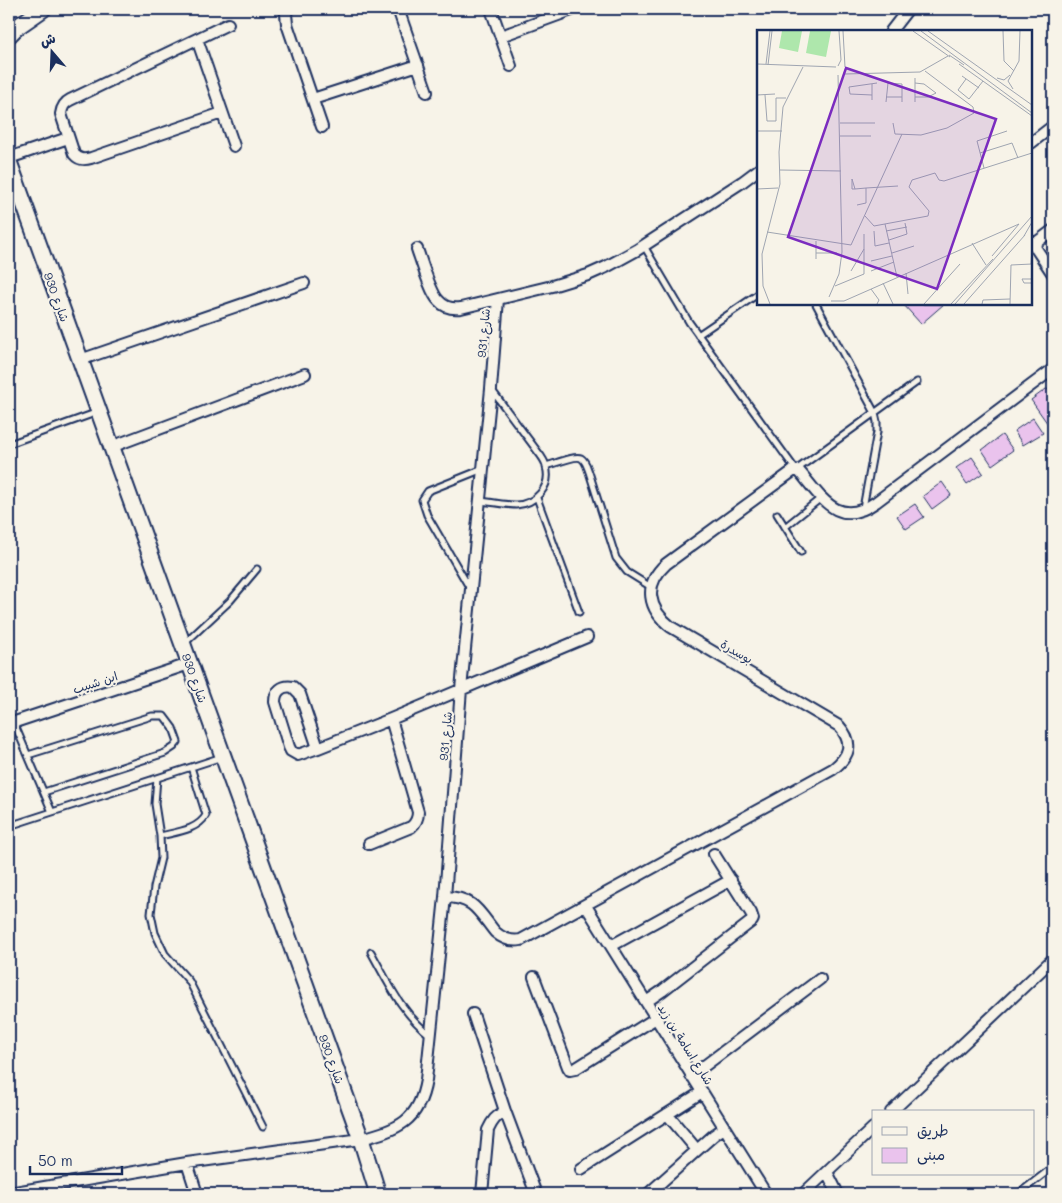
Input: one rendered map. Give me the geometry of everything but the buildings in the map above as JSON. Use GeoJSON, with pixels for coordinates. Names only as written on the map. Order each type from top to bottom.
{"type":"FeatureCollection","features":[{"type":"Feature","properties":{"kind":"street"},"geometry":{"type":"LineString","coordinates":[[9,35],[42,9]]}},
{"type":"Feature","properties":{"kind":"street"},"geometry":{"type":"LineString","coordinates":[[288,9],[286,14],[287,24],[322,127]]}},
{"type":"Feature","properties":{"kind":"street"},"geometry":{"type":"LineString","coordinates":[[398,9],[427,92]]}},
{"type":"Feature","properties":{"kind":"street"},"geometry":{"type":"LineString","coordinates":[[491,9],[511,66]]}},
{"type":"Feature","properties":{"kind":"street"},"geometry":{"type":"LineString","coordinates":[[501,36],[574,9]]}},
{"type":"Feature","properties":{"kind":"street"},"geometry":{"type":"LineString","coordinates":[[892,30],[908,9]]}},
{"type":"Feature","properties":{"kind":"street"},"geometry":{"type":"LineString","coordinates":[[222,113],[86,159],[81,159],[74,154],[60,114],[65,103],[228,24]]}},
{"type":"Feature","properties":{"kind":"street"},"geometry":{"type":"LineString","coordinates":[[197,39],[234,146]]}},
{"type":"Feature","properties":{"kind":"street"},"geometry":{"type":"LineString","coordinates":[[313,99],[418,65]]}},
{"type":"Feature","properties":{"kind":"street"},"geometry":{"type":"LineString","coordinates":[[1032,142],[1053,126]]}},
{"type":"Feature","properties":{"kind":"street"},"geometry":{"type":"LineString","coordinates":[[9,158],[68,138]]}},
{"type":"Feature","properties":{"kind":"street","name":"شارع 930"},"geometry":{"type":"LineString","coordinates":[[9,162],[361,1139],[378,1194]]}},
{"type":"Feature","properties":{"kind":"street"},"geometry":{"type":"LineString","coordinates":[[417,249],[435,297],[444,306],[461,308],[552,286],[588,275],[644,246],[757,171]]}},
{"type":"Feature","properties":{"kind":"street"},"geometry":{"type":"LineString","coordinates":[[1053,230],[1032,243],[1053,274]]}},
{"type":"Feature","properties":{"kind":"street"},"geometry":{"type":"LineString","coordinates":[[80,360],[304,283]]}},
{"type":"Feature","properties":{"kind":"street","name":"شارع 931"},"geometry":{"type":"LineString","coordinates":[[9,1193],[187,1163],[361,1139],[384,1133],[405,1122],[420,1103],[424,1092],[445,897],[461,690],[484,469],[498,298]]}},
{"type":"Feature","properties":{"kind":"street"},"geometry":{"type":"LineString","coordinates":[[652,587],[656,574],[666,564],[791,472],[796,470],[801,473],[821,498],[831,507],[843,512],[862,511],[1053,369]]}},
{"type":"Feature","properties":{"kind":"street"},"geometry":{"type":"LineString","coordinates":[[111,447],[305,374]]}},
{"type":"Feature","properties":{"kind":"street","name":"بوسدرة"},"geometry":{"type":"LineString","coordinates":[[445,897],[454,897],[468,901],[499,936],[510,941],[521,940],[586,906],[833,769],[842,762],[848,748],[847,738],[839,726],[671,627],[657,614],[652,602],[652,587]]}},
{"type":"Feature","properties":{"kind":"street"},"geometry":{"type":"LineString","coordinates":[[318,748],[300,694],[293,687],[280,689],[275,697],[275,702],[291,751],[298,755],[318,748],[391,719],[587,638]]}},
{"type":"Feature","properties":{"kind":"street","name":"ابن شبيب"},"geometry":{"type":"LineString","coordinates":[[12,723],[190,664]]}},
{"type":"Feature","properties":{"kind":"street"},"geometry":{"type":"LineString","coordinates":[[369,844],[411,827],[418,816],[391,719]]}},
{"type":"Feature","properties":{"kind":"street"},"geometry":{"type":"LineString","coordinates":[[646,1002],[753,919],[714,854]]}},
{"type":"Feature","properties":{"kind":"street"},"geometry":{"type":"LineString","coordinates":[[611,946],[731,880]]}},
{"type":"Feature","properties":{"kind":"street","name":"شارع اسامة بن زيد"},"geometry":{"type":"LineString","coordinates":[[586,906],[766,1194]]}},
{"type":"Feature","properties":{"kind":"street"},"geometry":{"type":"LineString","coordinates":[[893,1110],[1053,959]]}},
{"type":"Feature","properties":{"kind":"street"},"geometry":{"type":"LineString","coordinates":[[534,977],[570,1070],[575,1069],[656,1018]]}},
{"type":"Feature","properties":{"kind":"street"},"geometry":{"type":"LineString","coordinates":[[692,1076],[820,979]]}},
{"type":"Feature","properties":{"kind":"street"},"geometry":{"type":"LineString","coordinates":[[473,1014],[505,1111],[536,1194]]}},
{"type":"Feature","properties":{"kind":"street"},"geometry":{"type":"LineString","coordinates":[[581,1169],[702,1092]]}},
{"type":"Feature","properties":{"kind":"street"},"geometry":{"type":"LineString","coordinates":[[482,1194],[488,1130],[496,1116],[505,1111]]}},
{"type":"Feature","properties":{"kind":"street"},"geometry":{"type":"LineString","coordinates":[[667,1114],[697,1150]]}},
{"type":"Feature","properties":{"kind":"street"},"geometry":{"type":"LineString","coordinates":[[648,1194],[724,1128]]}},
{"type":"Feature","properties":{"kind":"street"},"geometry":{"type":"LineString","coordinates":[[803,1194],[872,1129]]}},
{"type":"Feature","properties":{"kind":"street"},"geometry":{"type":"LineString","coordinates":[[187,1163],[197,1194]]}},
{"type":"Feature","properties":{"kind":"street"},"geometry":{"type":"LineString","coordinates":[[827,1172],[838,1194]]}},
{"type":"Feature","properties":{"kind":"lane"},"geometry":{"type":"LineString","coordinates":[[644,246],[698,335],[796,470],[917,382]]}},
{"type":"Feature","properties":{"kind":"lane"},"geometry":{"type":"LineString","coordinates":[[698,335],[757,295]]}},
{"type":"Feature","properties":{"kind":"lane"},"geometry":{"type":"LineString","coordinates":[[817,305],[875,413],[877,422],[877,432],[862,511]]}},
{"type":"Feature","properties":{"kind":"lane"},"geometry":{"type":"LineString","coordinates":[[480,501],[515,505],[527,503],[537,498],[544,489],[547,478],[546,466],[541,456],[491,389]]}},
{"type":"Feature","properties":{"kind":"lane"},"geometry":{"type":"LineString","coordinates":[[9,444],[99,412]]}},
{"type":"Feature","properties":{"kind":"lane"},"geometry":{"type":"LineString","coordinates":[[546,466],[573,458],[579,457],[583,459],[589,472],[616,558],[627,572],[652,587]]}},
{"type":"Feature","properties":{"kind":"lane"},"geometry":{"type":"LineString","coordinates":[[471,590],[427,515],[422,500],[428,492],[484,469]]}},
{"type":"Feature","properties":{"kind":"lane"},"geometry":{"type":"LineString","coordinates":[[537,498],[579,612]]}},
{"type":"Feature","properties":{"kind":"lane"},"geometry":{"type":"LineString","coordinates":[[785,527],[821,498]]}},
{"type":"Feature","properties":{"kind":"lane"},"geometry":{"type":"LineString","coordinates":[[777,514],[801,552]]}},
{"type":"Feature","properties":{"kind":"lane"},"geometry":{"type":"LineString","coordinates":[[183,645],[230,601],[257,569]]}},
{"type":"Feature","properties":{"kind":"lane"},"geometry":{"type":"LineString","coordinates":[[28,755],[152,716],[164,716],[173,728],[178,742],[165,753],[44,792]]}},
{"type":"Feature","properties":{"kind":"lane"},"geometry":{"type":"LineString","coordinates":[[12,723],[52,812]]}},
{"type":"Feature","properties":{"kind":"lane"},"geometry":{"type":"LineString","coordinates":[[9,826],[223,757]]}},
{"type":"Feature","properties":{"kind":"lane"},"geometry":{"type":"LineString","coordinates":[[160,836],[193,827],[203,820],[206,815],[191,767]]}},
{"type":"Feature","properties":{"kind":"lane"},"geometry":{"type":"LineString","coordinates":[[157,778],[155,804],[161,858],[154,888],[151,914],[155,933],[165,954],[189,981],[263,1126]]}},
{"type":"Feature","properties":{"kind":"lane"},"geometry":{"type":"LineString","coordinates":[[371,952],[404,1010],[430,1036]]}},
{"type":"Feature","properties":{"kind":"lane"},"geometry":{"type":"LineString","coordinates":[[1018,1194],[1053,1166]]}}]}
